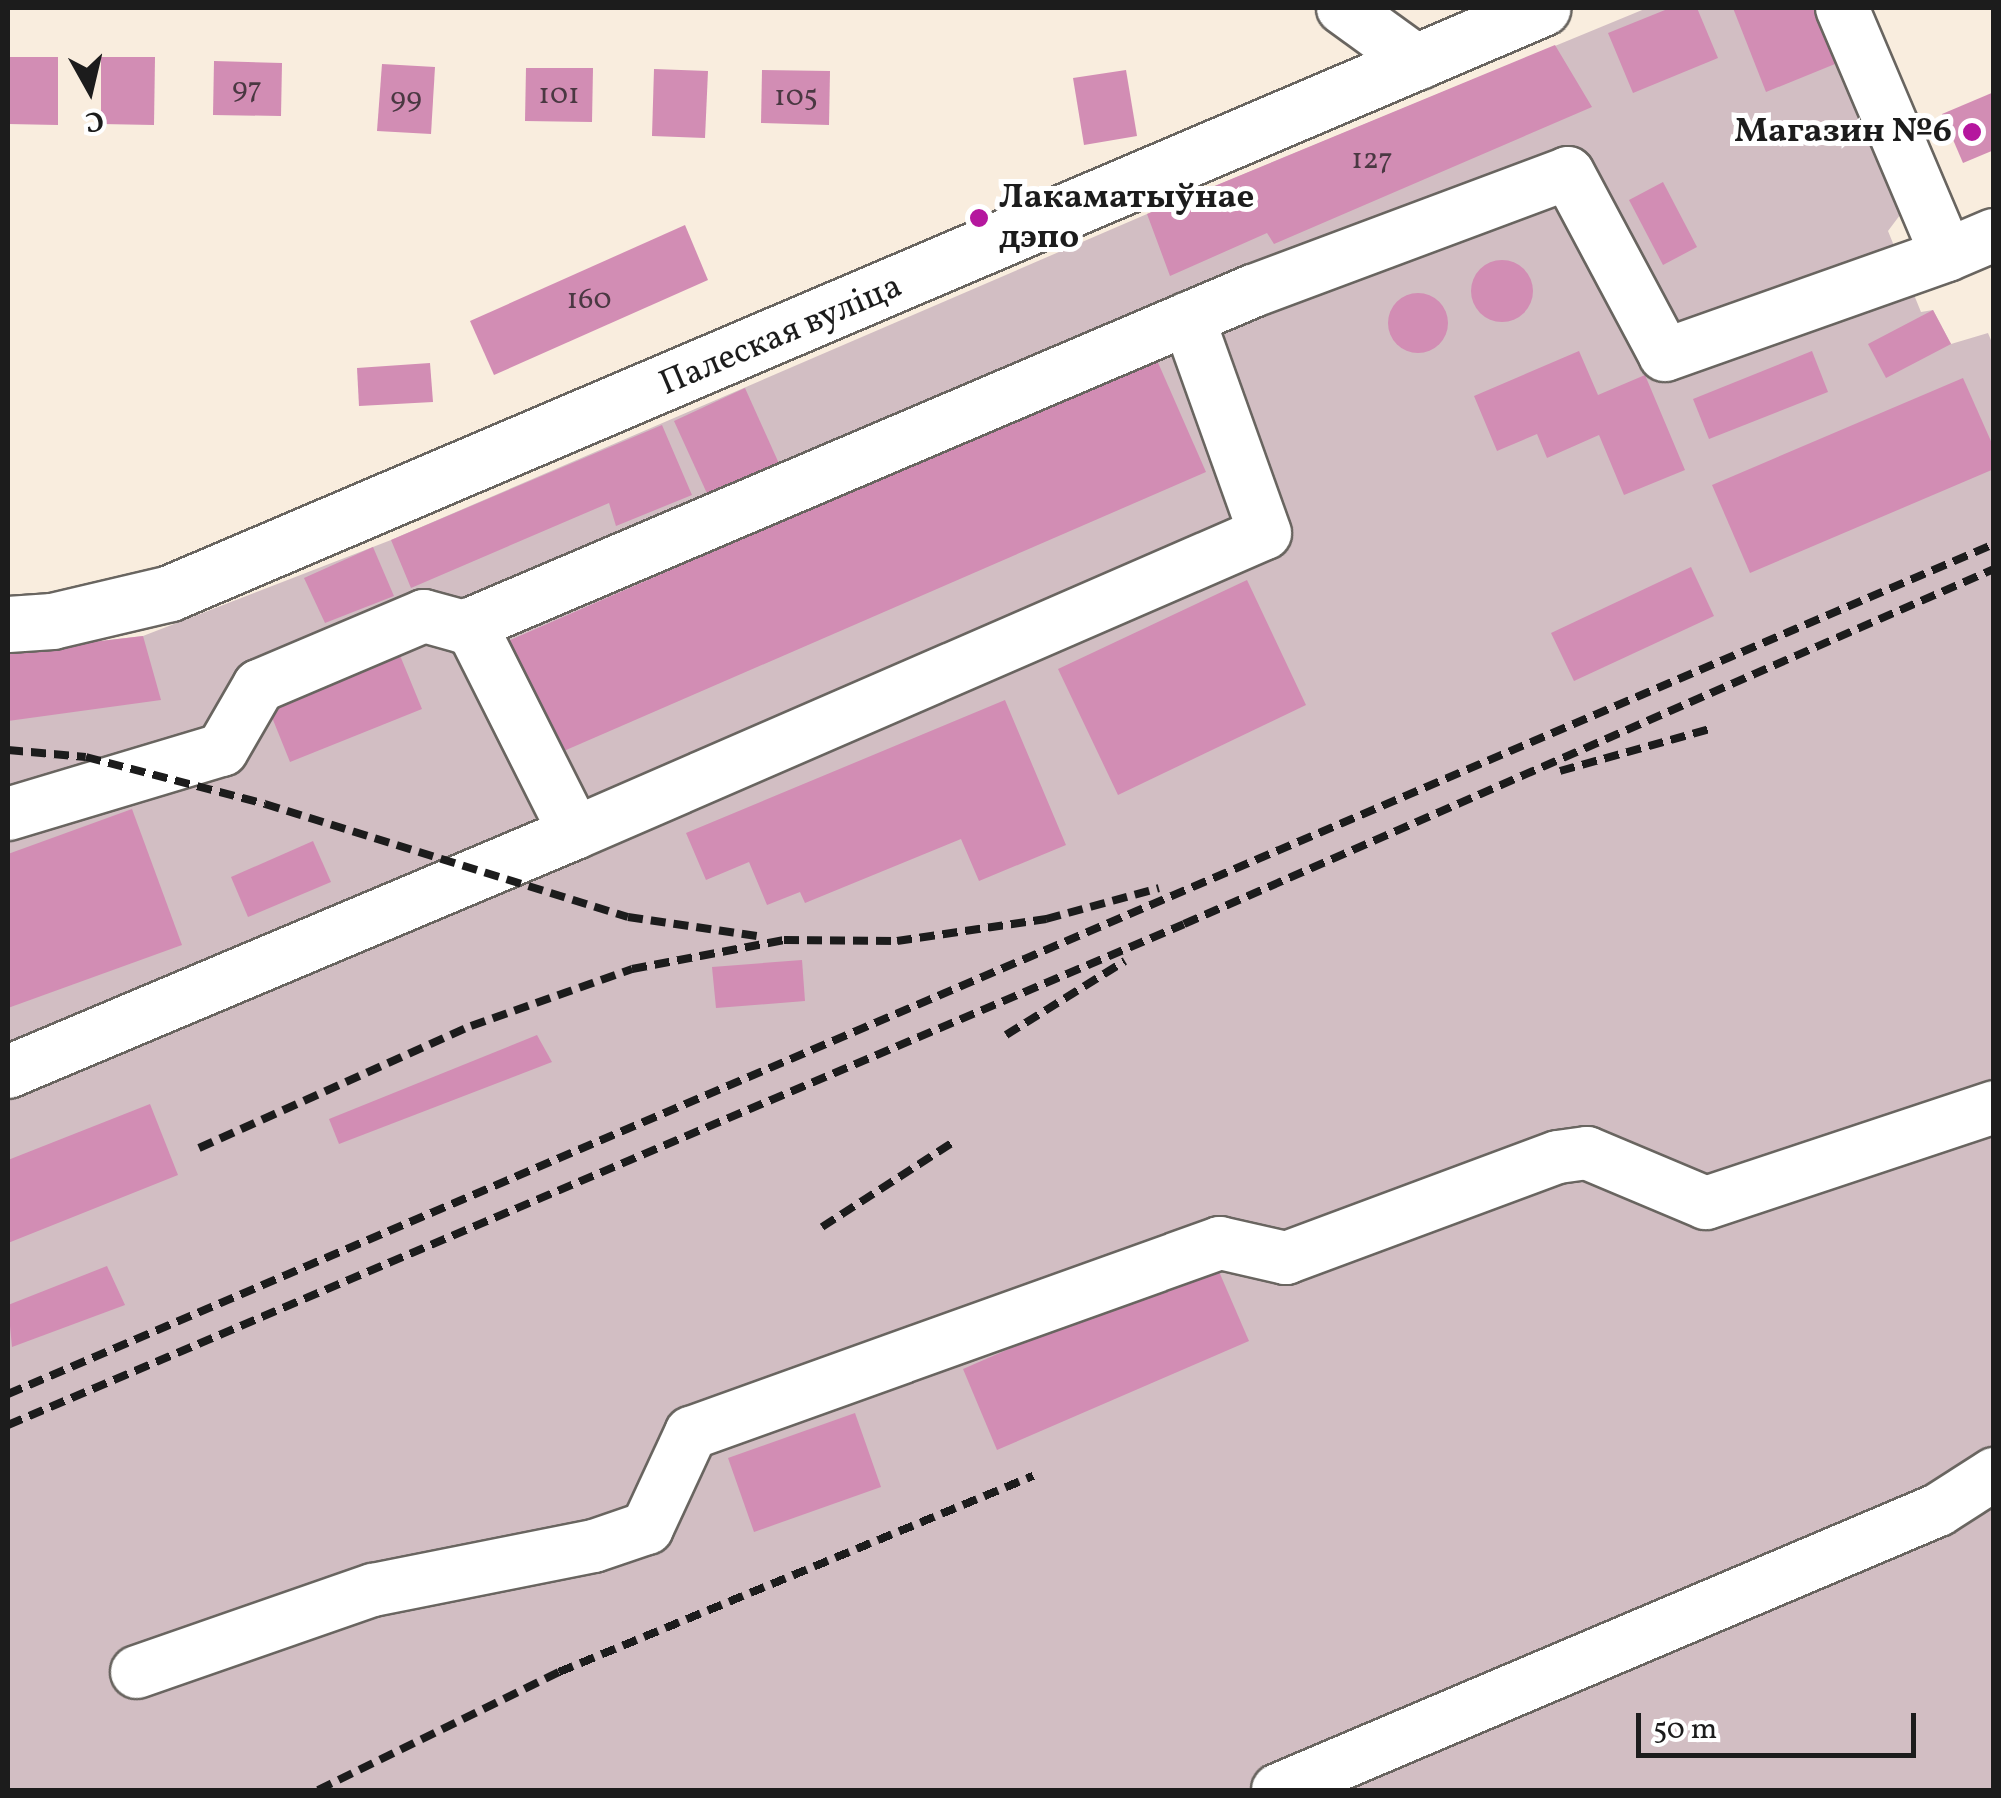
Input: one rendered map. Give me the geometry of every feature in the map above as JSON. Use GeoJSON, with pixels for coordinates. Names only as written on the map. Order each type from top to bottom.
{"type":"FeatureCollection","features":[{"type":"Feature","properties":{"kind":"main road","name":"Палеская вуліца"},"geometry":{"type":"LineString","coordinates":[[8,624],[111,609],[170,592],[1542,8]]}},
{"type":"Feature","properties":{"kind":"street"},"geometry":{"type":"LineString","coordinates":[[1344,8],[1419,63]]}},
{"type":"Feature","properties":{"kind":"street"},"geometry":{"type":"LineString","coordinates":[[8,814],[222,750],[258,686],[424,616],[470,624],[1188,318],[1568,173],[1665,355],[1970,238],[1842,8]]}},
{"type":"Feature","properties":{"kind":"street"},"geometry":{"type":"LineString","coordinates":[[8,1072],[575,832],[1265,532],[1188,318]]}},
{"type":"Feature","properties":{"kind":"street"},"geometry":{"type":"LineString","coordinates":[[470,624],[575,832]]}},
{"type":"Feature","properties":{"kind":"street"},"geometry":{"type":"LineString","coordinates":[[136,1672],[373,1590],[594,1546],[647,1528],[691,1433],[1220,1243],[1286,1258],[1558,1157],[1587,1152],[1706,1203],[1994,1108]]}},
{"type":"Feature","properties":{"kind":"street"},"geometry":{"type":"LineString","coordinates":[[1278,1790],[1938,1510],[1994,1474]]}},
{"type":"Feature","properties":{"kind":"shaded area"},"geometry":{"type":"Polygon","coordinates":[[[1647,8],[1823,8],[1900,215],[1888,231],[1921,312],[1933,310],[1951,344],[1988,333],[1993,345],[1993,1790],[8,1790],[8,652],[143,636],[391,540],[1147,214],[1647,8]]]}},
{"type":"Feature","properties":{"kind":"building"},"geometry":{"type":"Polygon","coordinates":[[[1670,8],[1697,8],[1718,58],[1633,93],[1608,33],[1670,8]]]}},
{"type":"Feature","properties":{"kind":"building"},"geometry":{"type":"Polygon","coordinates":[[[1733,8],[1813,8],[1835,64],[1766,92],[1733,8]]]}},
{"type":"Feature","properties":{"kind":"building"},"geometry":{"type":"Polygon","coordinates":[[[1555,45],[1592,107],[1274,244],[1267,233],[1170,276],[1147,214],[1555,45]]]}},
{"type":"Feature","properties":{"kind":"building"},"geometry":{"type":"Polygon","coordinates":[[[8,57],[58,57],[58,125],[8,124],[8,57]]]}},
{"type":"Feature","properties":{"kind":"building"},"geometry":{"type":"Polygon","coordinates":[[[101,57],[155,57],[154,125],[101,124],[101,57]]]}},
{"type":"Feature","properties":{"kind":"building"},"geometry":{"type":"Polygon","coordinates":[[[214,61],[282,63],[281,116],[213,115],[214,61]]]}},
{"type":"Feature","properties":{"kind":"building"},"geometry":{"type":"Polygon","coordinates":[[[382,64],[435,67],[431,134],[377,131],[382,64]]]}},
{"type":"Feature","properties":{"kind":"building"},"geometry":{"type":"Polygon","coordinates":[[[526,68],[593,68],[592,122],[525,121],[526,68]]]}},
{"type":"Feature","properties":{"kind":"building"},"geometry":{"type":"Polygon","coordinates":[[[654,69],[708,71],[705,138],[652,136],[654,69]]]}},
{"type":"Feature","properties":{"kind":"building"},"geometry":{"type":"Polygon","coordinates":[[[762,70],[830,71],[829,125],[761,123],[762,70]]]}},
{"type":"Feature","properties":{"kind":"building"},"geometry":{"type":"Polygon","coordinates":[[[1126,70],[1137,136],[1084,145],[1073,78],[1126,70]]]}},
{"type":"Feature","properties":{"kind":"building","name":"Магазин №6"},"geometry":{"type":"Polygon","coordinates":[[[1994,92],[1994,150],[1963,163],[1942,114],[1994,92]]]}},
{"type":"Feature","properties":{"kind":"building"},"geometry":{"type":"Polygon","coordinates":[[[1663,182],[1697,247],[1663,265],[1629,200],[1663,182]]]}},
{"type":"Feature","properties":{"kind":"building"},"geometry":{"type":"Polygon","coordinates":[[[685,225],[708,280],[494,375],[470,321],[685,225]]]}},
{"type":"Feature","properties":{"kind":"building"},"geometry":{"type":"Polygon","coordinates":[[[1502,260],[1524,269],[1533,291],[1524,313],[1502,322],[1480,313],[1471,291],[1480,269],[1502,260]]]}},
{"type":"Feature","properties":{"kind":"building"},"geometry":{"type":"Polygon","coordinates":[[[1418,293],[1439,302],[1448,323],[1439,344],[1418,353],[1397,344],[1388,323],[1397,302],[1418,293]]]}},
{"type":"Feature","properties":{"kind":"building"},"geometry":{"type":"Polygon","coordinates":[[[1933,310],[1951,344],[1886,378],[1868,344],[1933,310]]]}},
{"type":"Feature","properties":{"kind":"building"},"geometry":{"type":"Polygon","coordinates":[[[1579,351],[1598,395],[1645,375],[1685,470],[1624,495],[1599,435],[1547,458],[1537,434],[1497,451],[1474,396],[1579,351]]]}},
{"type":"Feature","properties":{"kind":"building"},"geometry":{"type":"Polygon","coordinates":[[[1812,351],[1828,392],[1709,439],[1693,399],[1812,351]]]}},
{"type":"Feature","properties":{"kind":"building"},"geometry":{"type":"Polygon","coordinates":[[[1156,358],[1206,472],[550,757],[501,644],[1156,358]]]}},
{"type":"Feature","properties":{"kind":"building"},"geometry":{"type":"Polygon","coordinates":[[[430,363],[433,402],[359,406],[357,368],[430,363]]]}},
{"type":"Feature","properties":{"kind":"building"},"geometry":{"type":"Polygon","coordinates":[[[1963,378],[1994,448],[1994,469],[1750,573],[1712,485],[1963,378]]]}},
{"type":"Feature","properties":{"kind":"building"},"geometry":{"type":"Polygon","coordinates":[[[745,388],[781,468],[710,500],[674,421],[745,388]]]}},
{"type":"Feature","properties":{"kind":"building"},"geometry":{"type":"Polygon","coordinates":[[[662,425],[692,495],[616,526],[609,503],[411,588],[391,540],[662,425]]]}},
{"type":"Feature","properties":{"kind":"building"},"geometry":{"type":"Polygon","coordinates":[[[373,547],[394,596],[325,623],[304,578],[373,547]]]}},
{"type":"Feature","properties":{"kind":"building"},"geometry":{"type":"Polygon","coordinates":[[[1691,567],[1714,616],[1574,681],[1551,633],[1691,567]]]}},
{"type":"Feature","properties":{"kind":"building"},"geometry":{"type":"Polygon","coordinates":[[[1247,580],[1306,705],[1118,795],[1058,669],[1247,580]]]}},
{"type":"Feature","properties":{"kind":"building"},"geometry":{"type":"Polygon","coordinates":[[[143,636],[161,700],[8,721],[8,652],[143,636]]]}},
{"type":"Feature","properties":{"kind":"building"},"geometry":{"type":"Polygon","coordinates":[[[399,653],[422,709],[290,762],[267,705],[399,653]]]}},
{"type":"Feature","properties":{"kind":"building"},"geometry":{"type":"Polygon","coordinates":[[[1005,700],[1066,845],[979,881],[961,839],[805,903],[800,892],[767,905],[749,862],[706,880],[686,833],[1005,700]]]}},
{"type":"Feature","properties":{"kind":"building"},"geometry":{"type":"Polygon","coordinates":[[[132,809],[182,945],[8,1008],[8,854],[132,809]]]}},
{"type":"Feature","properties":{"kind":"building"},"geometry":{"type":"Polygon","coordinates":[[[313,841],[331,882],[248,917],[231,877],[313,841]]]}},
{"type":"Feature","properties":{"kind":"building"},"geometry":{"type":"Polygon","coordinates":[[[802,960],[805,1001],[716,1008],[712,967],[802,960]]]}},
{"type":"Feature","properties":{"kind":"building"},"geometry":{"type":"Polygon","coordinates":[[[537,1035],[552,1062],[339,1144],[329,1119],[537,1035]]]}},
{"type":"Feature","properties":{"kind":"building"},"geometry":{"type":"Polygon","coordinates":[[[150,1104],[178,1175],[8,1243],[8,1160],[150,1104]]]}},
{"type":"Feature","properties":{"kind":"building"},"geometry":{"type":"Polygon","coordinates":[[[1214,1260],[1249,1341],[997,1450],[963,1369],[1214,1260]]]}},
{"type":"Feature","properties":{"kind":"building"},"geometry":{"type":"Polygon","coordinates":[[[107,1266],[125,1305],[12,1347],[8,1305],[107,1266]]]}},
{"type":"Feature","properties":{"kind":"building"},"geometry":{"type":"Polygon","coordinates":[[[855,1413],[881,1487],[754,1532],[728,1458],[855,1413]]]}},
{"type":"Feature","properties":{"kind":"railway"},"geometry":{"type":"LineString","coordinates":[[8,1394],[1994,544]]}},
{"type":"Feature","properties":{"kind":"railway"},"geometry":{"type":"LineString","coordinates":[[8,1425],[1184,924],[1994,569]]}},
{"type":"Feature","properties":{"kind":"railway"},"geometry":{"type":"LineString","coordinates":[[1560,771],[1709,729]]}},
{"type":"Feature","properties":{"kind":"railway"},"geometry":{"type":"LineString","coordinates":[[8,750],[86,757],[265,804],[628,917],[764,937]]}},
{"type":"Feature","properties":{"kind":"railway"},"geometry":{"type":"LineString","coordinates":[[199,1148],[471,1026],[632,969],[784,940],[897,941],[1046,919],[1159,888]]}},
{"type":"Feature","properties":{"kind":"railway"},"geometry":{"type":"LineString","coordinates":[[1006,1035],[1125,961]]}},
{"type":"Feature","properties":{"kind":"railway"},"geometry":{"type":"LineString","coordinates":[[822,1227],[955,1141]]}},
{"type":"Feature","properties":{"kind":"railway"},"geometry":{"type":"LineString","coordinates":[[318,1790],[559,1672],[1033,1476]]}},
{"type":"Feature","properties":{"kind":"place","name":"Магазин №6"},"geometry":{"type":"Point","coordinates":[1972,132]}},
{"type":"Feature","properties":{"kind":"place","name":"Лакаматыўнае дэпо"},"geometry":{"type":"Point","coordinates":[979,218]}}]}
